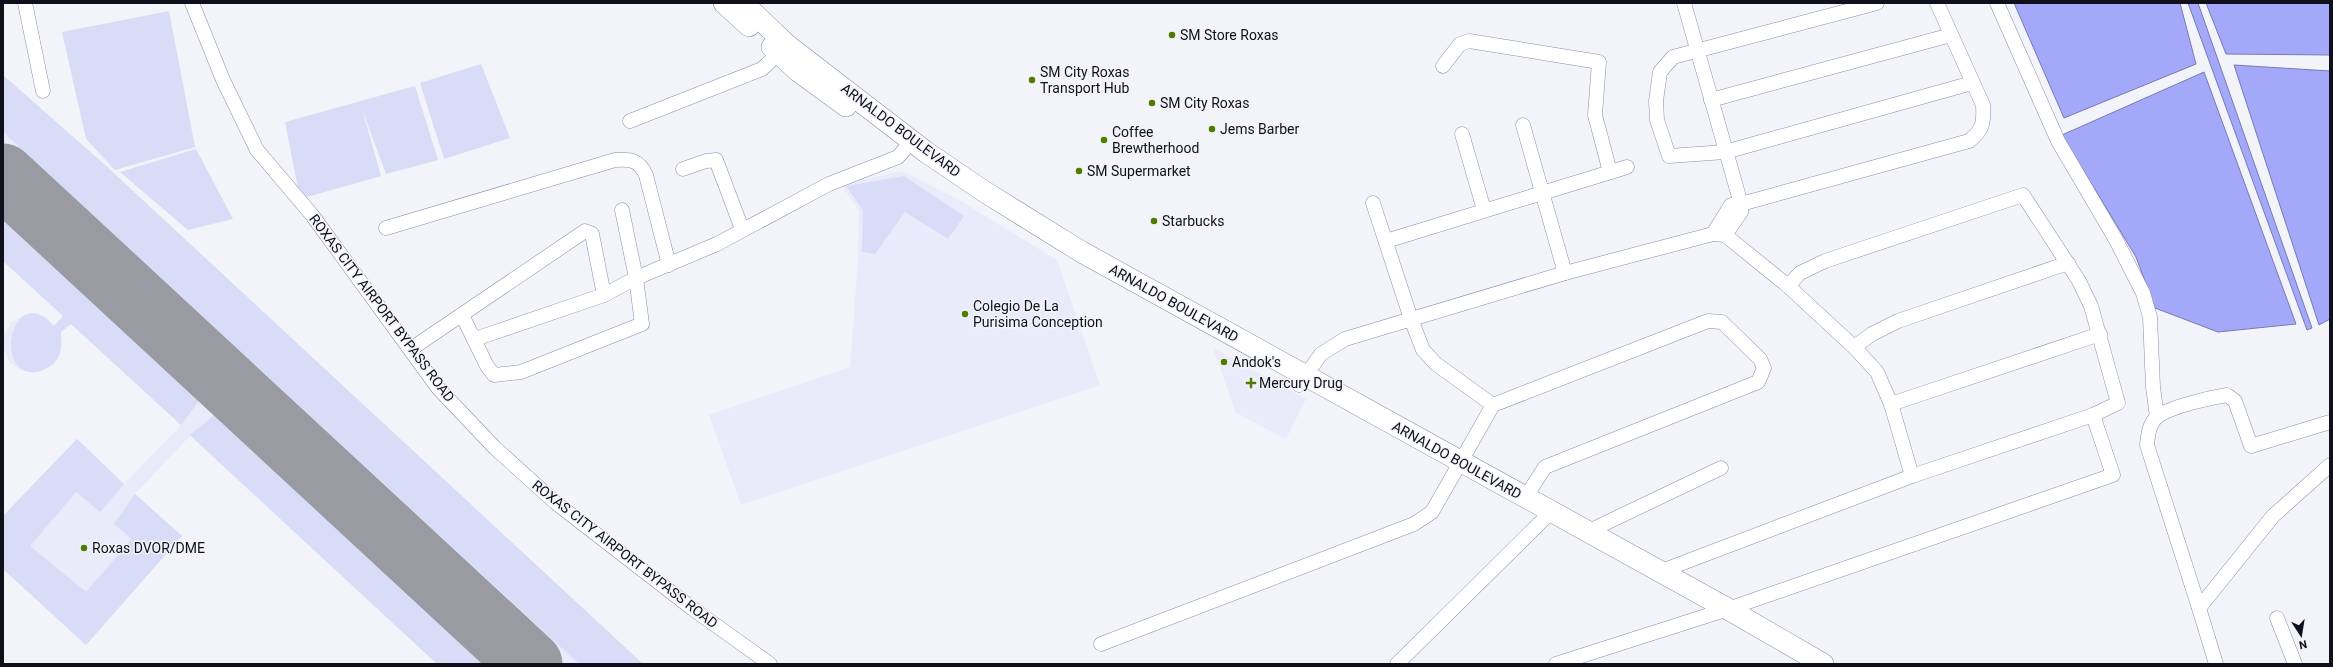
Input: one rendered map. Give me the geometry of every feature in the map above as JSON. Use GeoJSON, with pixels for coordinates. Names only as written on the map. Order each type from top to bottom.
{"type":"FeatureCollection","features":[{"type":"Feature","properties":{"kind":"highway","name":"ARNALDO BOULEVARD"},"geometry":{"type":"LineString","coordinates":[[724,3],[917,153],[985,192],[1076,255],[1720,611]]}},
{"type":"Feature","properties":{"kind":"highway","name":"ARNALDO BOULEVARD"},"geometry":{"type":"LineString","coordinates":[[743,3],[783,49]]}},
{"type":"Feature","properties":{"kind":"highway","name":"ARNALDO BOULEVARD"},"geometry":{"type":"LineString","coordinates":[[1459,466],[1525,498],[1548,515],[1587,532],[1632,563],[1659,572],[1797,658],[1823,664]]}},
{"type":"Feature","properties":{"kind":"street"},"geometry":{"type":"LineString","coordinates":[[25,3],[42,91]]}},
{"type":"Feature","properties":{"kind":"street","name":"ROXAS CITY AIRPORT BYPASS ROAD"},"geometry":{"type":"LineString","coordinates":[[192,3],[223,80],[257,150],[312,215],[438,388],[495,448],[556,503],[693,609],[770,664]]}},
{"type":"Feature","properties":{"kind":"street"},"geometry":{"type":"LineString","coordinates":[[1684,3],[1699,51],[1725,152],[1741,204]]}},
{"type":"Feature","properties":{"kind":"street"},"geometry":{"type":"LineString","coordinates":[[1877,3],[1673,57],[1660,72],[1656,101],[1657,120],[1669,156],[1725,152],[1972,82]]}},
{"type":"Feature","properties":{"kind":"street"},"geometry":{"type":"LineString","coordinates":[[1719,234],[1731,205],[1741,204],[1969,141],[1980,133],[1984,119],[1983,105],[1937,3]]}},
{"type":"Feature","properties":{"kind":"street"},"geometry":{"type":"LineString","coordinates":[[1997,3],[2058,141],[2116,240],[2143,293],[2150,317],[2153,387],[2157,417]]}},
{"type":"Feature","properties":{"kind":"street"},"geometry":{"type":"LineString","coordinates":[[1712,100],[1951,35]]}},
{"type":"Feature","properties":{"kind":"street"},"geometry":{"type":"LineString","coordinates":[[1443,66],[1460,44],[1468,41],[1599,62],[1595,115],[1610,172]]}},
{"type":"Feature","properties":{"kind":"street"},"geometry":{"type":"LineString","coordinates":[[630,121],[762,69],[783,49]]}},
{"type":"Feature","properties":{"kind":"street"},"geometry":{"type":"LineString","coordinates":[[1523,125],[1565,273]]}},
{"type":"Feature","properties":{"kind":"street"},"geometry":{"type":"LineString","coordinates":[[1462,134],[1484,210]]}},
{"type":"Feature","properties":{"kind":"street"},"geometry":{"type":"LineString","coordinates":[[475,339],[604,295],[636,278],[717,244],[742,229],[829,184],[898,157],[917,153]]}},
{"type":"Feature","properties":{"kind":"street"},"geometry":{"type":"LineString","coordinates":[[386,228],[616,160],[630,159],[641,165],[646,175],[669,265]]}},
{"type":"Feature","properties":{"kind":"street"},"geometry":{"type":"LineString","coordinates":[[683,169],[706,161],[716,160],[742,229]]}},
{"type":"Feature","properties":{"kind":"street"},"geometry":{"type":"LineString","coordinates":[[1386,241],[1627,167]]}},
{"type":"Feature","properties":{"kind":"street"},"geometry":{"type":"LineString","coordinates":[[1659,572],[1912,476],[2093,415],[2118,403],[2091,306],[2068,263],[2023,195],[1825,261],[1800,273],[1788,286]]}},
{"type":"Feature","properties":{"kind":"street"},"geometry":{"type":"LineString","coordinates":[[1373,203],[1411,319],[1423,350],[1436,364],[1493,405]]}},
{"type":"Feature","properties":{"kind":"street"},"geometry":{"type":"LineString","coordinates":[[462,315],[475,339],[486,366],[494,375],[521,372],[642,324],[636,278],[622,210]]}},
{"type":"Feature","properties":{"kind":"street"},"geometry":{"type":"LineString","coordinates":[[411,349],[585,231],[592,234],[604,295]]}},
{"type":"Feature","properties":{"kind":"street"},"geometry":{"type":"LineString","coordinates":[[1302,380],[1321,354],[1345,339],[1565,273],[1719,234]]}},
{"type":"Feature","properties":{"kind":"street"},"geometry":{"type":"LineString","coordinates":[[1719,234],[1788,286],[1854,347],[1876,372],[1891,404],[1912,476]]}},
{"type":"Feature","properties":{"kind":"street"},"geometry":{"type":"LineString","coordinates":[[1854,347],[1872,334],[1898,321],[2068,263]]}},
{"type":"Feature","properties":{"kind":"street"},"geometry":{"type":"LineString","coordinates":[[1101,644],[1414,524],[1432,512],[1493,405],[1708,320],[1722,322],[1760,359],[1764,368],[1758,382],[1545,467],[1525,498]]}},
{"type":"Feature","properties":{"kind":"street"},"geometry":{"type":"LineString","coordinates":[[1891,404],[2100,334]]}},
{"type":"Feature","properties":{"kind":"street"},"geometry":{"type":"LineString","coordinates":[[2216,664],[2147,445],[2149,428],[2157,417],[2211,398],[2227,395],[2235,401],[2251,446],[2330,422]]}},
{"type":"Feature","properties":{"kind":"street"},"geometry":{"type":"LineString","coordinates":[[1556,664],[1720,611],[2112,475],[2093,415]]}},
{"type":"Feature","properties":{"kind":"street"},"geometry":{"type":"LineString","coordinates":[[2199,608],[2274,516],[2330,465]]}},
{"type":"Feature","properties":{"kind":"street"},"geometry":{"type":"LineString","coordinates":[[1587,532],[1721,468]]}},
{"type":"Feature","properties":{"kind":"street"},"geometry":{"type":"LineString","coordinates":[[1397,664],[1548,515]]}},
{"type":"Feature","properties":{"kind":"street"},"geometry":{"type":"LineString","coordinates":[[2277,618],[2295,664]]}},
{"type":"Feature","properties":{"kind":"shaded area"},"geometry":{"type":"Polygon","coordinates":[[[169,11],[195,147],[115,170],[86,139],[62,32],[169,11]]]}},
{"type":"Feature","properties":{"kind":"shaded area"},"geometry":{"type":"Polygon","coordinates":[[[481,64],[510,138],[444,159],[420,83],[481,64]]]}},
{"type":"Feature","properties":{"kind":"shaded area"},"geometry":{"type":"Polygon","coordinates":[[[3,75],[105,165],[643,664],[437,664],[190,436],[135,494],[182,536],[86,645],[3,569],[3,516],[77,439],[124,484],[181,425],[71,324],[61,332],[62,345],[60,355],[54,363],[47,368],[38,372],[29,372],[20,370],[9,362],[5,351],[3,337],[11,323],[27,314],[37,313],[46,317],[54,326],[63,316],[3,261],[3,75]]]}},
{"type":"Feature","properties":{"kind":"shaded area"},"geometry":{"type":"Polygon","coordinates":[[[3,75],[105,165],[643,664],[579,664],[3,132],[3,75]]]}},
{"type":"Feature","properties":{"kind":"shaded area"},"geometry":{"type":"Polygon","coordinates":[[[415,86],[438,160],[386,174],[362,109],[381,176],[300,199],[285,122],[415,86]]]}},
{"type":"Feature","properties":{"kind":"shaded area"},"geometry":{"type":"Polygon","coordinates":[[[196,149],[233,219],[188,230],[120,172],[196,149]]]}},
{"type":"Feature","properties":{"kind":"shaded area","name":"Colegio De La Purisima Conception"},"geometry":{"type":"Polygon","coordinates":[[[902,171],[959,200],[1057,260],[1100,385],[741,505],[709,415],[850,367],[858,261],[859,210],[841,185],[902,171]]]}},
{"type":"Feature","properties":{"kind":"shaded area"},"geometry":{"type":"Polygon","coordinates":[[[904,176],[964,216],[948,239],[905,212],[875,254],[862,252],[863,210],[846,186],[904,176]]]}},
{"type":"Feature","properties":{"kind":"shaded area"},"geometry":{"type":"Polygon","coordinates":[[[3,219],[199,401],[181,425],[71,324],[61,332],[61,343],[58,358],[51,366],[33,372],[24,370],[17,365],[11,346],[12,335],[16,325],[23,316],[32,313],[40,315],[54,326],[63,316],[3,261],[3,219]]]}},
{"type":"Feature","properties":{"kind":"shaded area"},"geometry":{"type":"Polygon","coordinates":[[[1213,348],[1306,399],[1286,439],[1236,413],[1213,348]]]}},
{"type":"Feature","properties":{"kind":"shaded area"},"geometry":{"type":"Polygon","coordinates":[[[214,415],[484,664],[437,664],[190,435],[214,415]]]}},
{"type":"Feature","properties":{"kind":"shaded area"},"geometry":{"type":"Polygon","coordinates":[[[77,439],[124,484],[100,512],[76,492],[30,546],[86,592],[132,539],[114,524],[135,494],[182,536],[86,645],[3,569],[3,516],[77,439]]]}},
{"type":"Feature","properties":{"kind":"water"},"geometry":{"type":"Polygon","coordinates":[[[2014,3],[2180,3],[2196,64],[2064,118],[2014,3]]]}},
{"type":"Feature","properties":{"kind":"water"},"geometry":{"type":"Polygon","coordinates":[[[2188,3],[2198,3],[2312,328],[2307,330],[2188,3]]]}},
{"type":"Feature","properties":{"kind":"water"},"geometry":{"type":"Polygon","coordinates":[[[2206,3],[2330,3],[2330,55],[2226,54],[2206,3]]]}},
{"type":"Feature","properties":{"kind":"water"},"geometry":{"type":"Polygon","coordinates":[[[2234,65],[2330,71],[2330,319],[2319,325],[2234,65]]]}},
{"type":"Feature","properties":{"kind":"water"},"geometry":{"type":"Polygon","coordinates":[[[2204,72],[2296,324],[2218,332],[2155,308],[2136,257],[2062,135],[2204,72]]]}},
{"type":"Feature","properties":{"kind":"runway"},"geometry":{"type":"LineString","coordinates":[[3,176],[530,664]]}},
{"type":"Feature","properties":{"kind":"place","name":"SM Store Roxas"},"geometry":{"type":"Point","coordinates":[1172,35]}},
{"type":"Feature","properties":{"kind":"place","name":"SM City Roxas Transport Hub"},"geometry":{"type":"Point","coordinates":[1032,80]}},
{"type":"Feature","properties":{"kind":"place","name":"SM City Roxas"},"geometry":{"type":"Point","coordinates":[1152,103]}},
{"type":"Feature","properties":{"kind":"place","name":"Jems Barber"},"geometry":{"type":"Point","coordinates":[1212,129]}},
{"type":"Feature","properties":{"kind":"place","name":"Coffee Brewtherhood"},"geometry":{"type":"Point","coordinates":[1104,140]}},
{"type":"Feature","properties":{"kind":"place","name":"SM Supermarket"},"geometry":{"type":"Point","coordinates":[1079,171]}},
{"type":"Feature","properties":{"kind":"place","name":"Starbucks"},"geometry":{"type":"Point","coordinates":[1154,221]}},
{"type":"Feature","properties":{"kind":"place","name":"Colegio De La Purisima Conception"},"geometry":{"type":"Point","coordinates":[965,314]}},
{"type":"Feature","properties":{"kind":"place","name":"Andok's"},"geometry":{"type":"Point","coordinates":[1224,362]}},
{"type":"Feature","properties":{"kind":"place","name":"Mercury Drug"},"geometry":{"type":"Point","coordinates":[1251,383]}},
{"type":"Feature","properties":{"kind":"place","name":"Roxas DVOR/DME"},"geometry":{"type":"Point","coordinates":[84,548]}}]}
